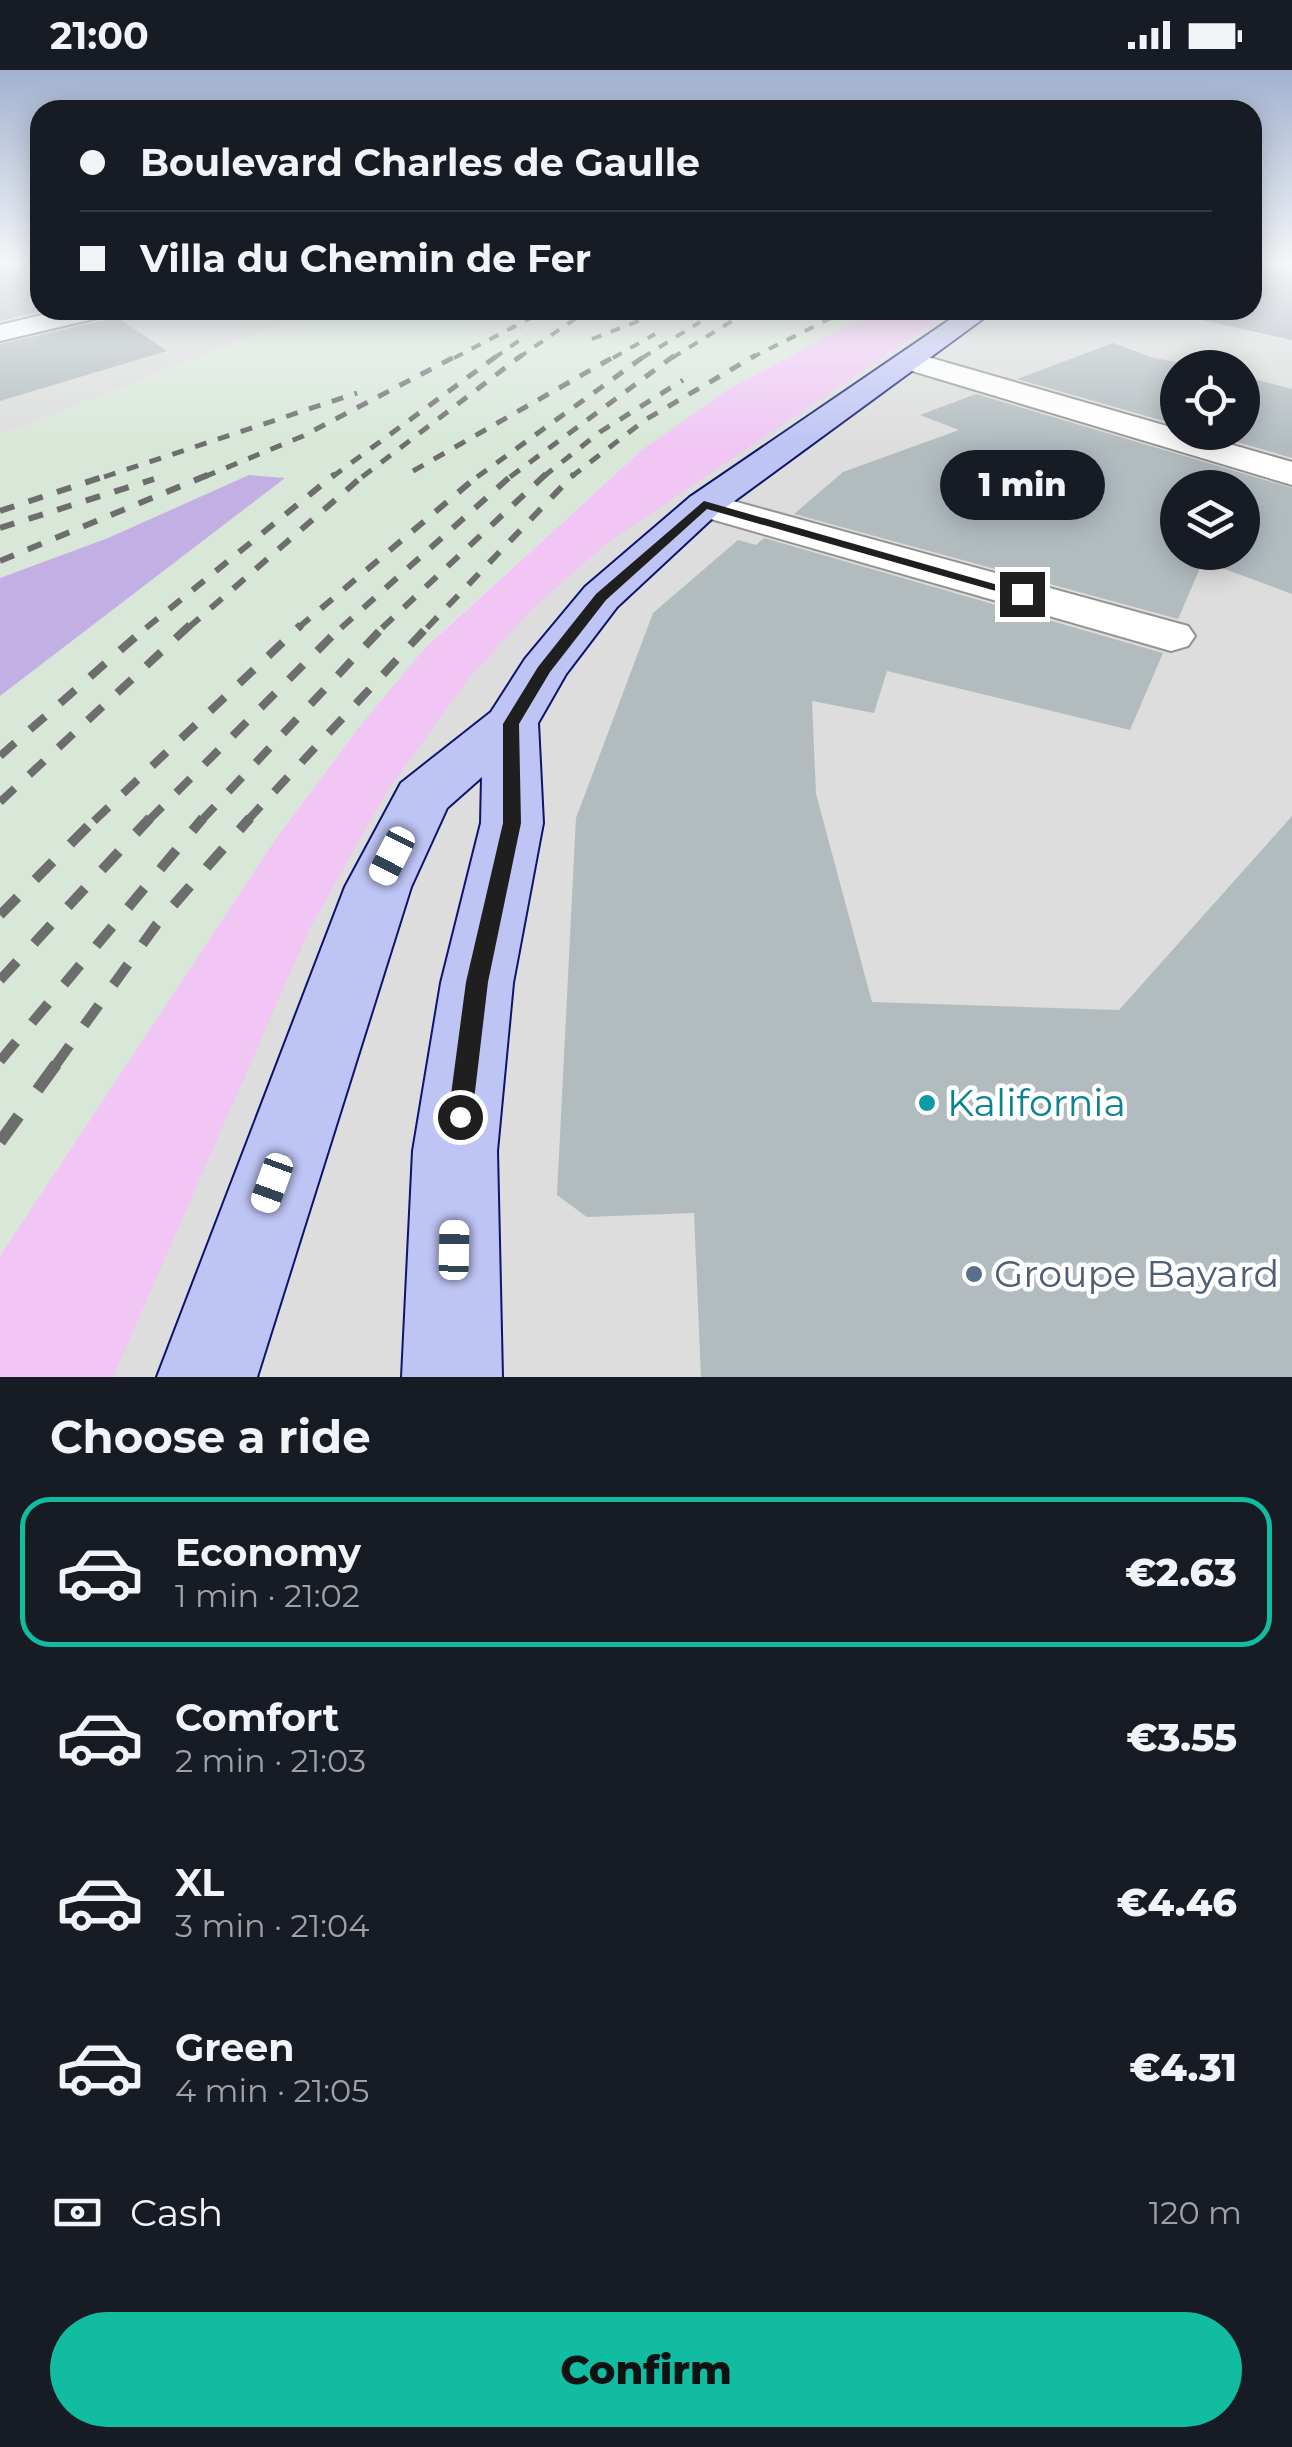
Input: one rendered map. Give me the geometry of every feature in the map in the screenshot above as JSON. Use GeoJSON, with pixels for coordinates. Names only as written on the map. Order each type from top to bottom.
{"type":"FeatureCollection","features":[{"type":"Feature","properties":{"kind":"main road"},"geometry":{"type":"LineString","coordinates":[[207,1377],[378,886],[422,796],[511,724],[543,670],[601,597],[704,505],[962,324]]}},
{"type":"Feature","properties":{"kind":"main road"},"geometry":{"type":"LineString","coordinates":[[452,1377],[456,1150],[477,982],[512,823],[511,724]]}},
{"type":"Feature","properties":{"kind":"street"},"geometry":{"type":"LineString","coordinates":[[0,333],[38,324]]}},
{"type":"Feature","properties":{"kind":"street"},"geometry":{"type":"LineString","coordinates":[[910,361],[1292,474]]}},
{"type":"Feature","properties":{"kind":"street"},"geometry":{"type":"LineString","coordinates":[[704,505],[1171,636]]}},
{"type":"Feature","properties":{"kind":"shaded area"},"geometry":{"type":"Polygon","coordinates":[[[0,324],[283,324],[0,435],[0,324]]]}},
{"type":"Feature","properties":{"kind":"shaded area"},"geometry":{"type":"Polygon","coordinates":[[[283,324],[850,324],[727,390],[642,450],[427,645],[359,727],[275,840],[0,1256],[0,696],[283,479],[249,475],[108,538],[0,578],[0,435],[283,324]]]}},
{"type":"Feature","properties":{"kind":"shaded area"},"geometry":{"type":"Polygon","coordinates":[[[850,324],[931,324],[607,543],[534,607],[470,677],[386,793],[310,928],[113,1377],[0,1377],[0,1256],[275,840],[359,727],[426,647],[642,450],[727,390],[850,324]]]}},
{"type":"Feature","properties":{"kind":"shaded area"},"geometry":{"type":"Polygon","coordinates":[[[857,324],[1292,324],[1292,1377],[0,1377],[0,1256],[359,727],[427,645],[480,600],[857,324]]]}},
{"type":"Feature","properties":{"kind":"shaded area"},"geometry":{"type":"Polygon","coordinates":[[[1219,324],[1292,324],[1292,340],[1219,324]]]}},
{"type":"Feature","properties":{"kind":"shaded area"},"geometry":{"type":"Polygon","coordinates":[[[249,475],[285,478],[0,696],[0,578],[108,538],[249,475]]]}},
{"type":"Feature","properties":{"kind":"building"},"geometry":{"type":"Polygon","coordinates":[[[89,324],[127,324],[167,351],[0,401],[0,344],[89,324]]]}},
{"type":"Feature","properties":{"kind":"building"},"geometry":{"type":"Polygon","coordinates":[[[1113,343],[1160,359],[1160,420],[1017,379],[1113,343]]]}},
{"type":"Feature","properties":{"kind":"building"},"geometry":{"type":"Polygon","coordinates":[[[1260,381],[1292,389],[1292,458],[1260,449],[1260,381]]]}},
{"type":"Feature","properties":{"kind":"building"},"geometry":{"type":"Polygon","coordinates":[[[976,394],[1231,470],[1160,470],[1160,570],[1199,570],[1178,619],[794,514],[843,472],[959,430],[920,415],[976,394]]]}},
{"type":"Feature","properties":{"kind":"building"},"geometry":{"type":"Polygon","coordinates":[[[1260,478],[1292,488],[1292,594],[1227,570],[1260,570],[1260,478]]]}},
{"type":"Feature","properties":{"kind":"building","name":"Kalifornia"},"geometry":{"type":"Polygon","coordinates":[[[764,538],[1163,653],[1130,730],[887,671],[874,713],[812,701],[816,794],[872,1002],[1119,1010],[1292,816],[1292,1377],[701,1377],[694,1213],[587,1217],[557,1195],[576,818],[653,613],[738,540],[756,545],[764,538]]]}},
{"type":"Feature","properties":{"kind":"railway"},"geometry":{"type":"LineString","coordinates":[[454,358],[519,324]]}},
{"type":"Feature","properties":{"kind":"railway"},"geometry":{"type":"LineString","coordinates":[[519,358],[568,324]]}},
{"type":"Feature","properties":{"kind":"railway"},"geometry":{"type":"LineString","coordinates":[[592,339],[631,324]]}},
{"type":"Feature","properties":{"kind":"railway"},"geometry":{"type":"LineString","coordinates":[[642,358],[697,324]]}},
{"type":"Feature","properties":{"kind":"railway"},"geometry":{"type":"LineString","coordinates":[[672,358],[727,324]]}},
{"type":"Feature","properties":{"kind":"railway"},"geometry":{"type":"LineString","coordinates":[[751,358],[819,324]]}},
{"type":"Feature","properties":{"kind":"railway"},"geometry":{"type":"LineString","coordinates":[[613,358],[655,334]]}},
{"type":"Feature","properties":{"kind":"railway"},"geometry":{"type":"LineString","coordinates":[[494,358],[527,335]]}},
{"type":"Feature","properties":{"kind":"railway"},"geometry":{"type":"LineString","coordinates":[[204,477],[303,436],[458,355]]}},
{"type":"Feature","properties":{"kind":"railway"},"geometry":{"type":"LineString","coordinates":[[332,477],[498,355]]}},
{"type":"Feature","properties":{"kind":"railway"},"geometry":{"type":"LineString","coordinates":[[519,358],[522,355]]}},
{"type":"Feature","properties":{"kind":"railway"},"geometry":{"type":"LineString","coordinates":[[413,471],[617,355]]}},
{"type":"Feature","properties":{"kind":"railway"},"geometry":{"type":"LineString","coordinates":[[477,477],[646,355]]}},
{"type":"Feature","properties":{"kind":"railway"},"geometry":{"type":"LineString","coordinates":[[510,477],[675,355]]}},
{"type":"Feature","properties":{"kind":"railway"},"geometry":{"type":"LineString","coordinates":[[572,477],[645,420],[756,355]]}},
{"type":"Feature","properties":{"kind":"railway"},"geometry":{"type":"LineString","coordinates":[[362,477],[519,358]]}},
{"type":"Feature","properties":{"kind":"railway"},"geometry":{"type":"LineString","coordinates":[[543,477],[600,432],[683,380]]}},
{"type":"Feature","properties":{"kind":"railway"},"geometry":{"type":"LineString","coordinates":[[104,477],[357,393]]}},
{"type":"Feature","properties":{"kind":"railway"},"geometry":{"type":"LineString","coordinates":[[0,511],[111,474]]}},
{"type":"Feature","properties":{"kind":"railway"},"geometry":{"type":"LineString","coordinates":[[0,561],[210,474]]}},
{"type":"Feature","properties":{"kind":"railway"},"geometry":{"type":"LineString","coordinates":[[146,628],[335,474]]}},
{"type":"Feature","properties":{"kind":"railway"},"geometry":{"type":"LineString","coordinates":[[188,628],[365,474]]}},
{"type":"Feature","properties":{"kind":"railway"},"geometry":{"type":"LineString","coordinates":[[298,628],[480,474]]}},
{"type":"Feature","properties":{"kind":"railway"},"geometry":{"type":"LineString","coordinates":[[341,628],[513,474]]}},
{"type":"Feature","properties":{"kind":"railway"},"geometry":{"type":"LineString","coordinates":[[384,627],[546,474]]}},
{"type":"Feature","properties":{"kind":"railway"},"geometry":{"type":"LineString","coordinates":[[427,628],[572,477]]}},
{"type":"Feature","properties":{"kind":"railway"},"geometry":{"type":"LineString","coordinates":[[0,528],[154,479]]}},
{"type":"Feature","properties":{"kind":"railway"},"geometry":{"type":"LineString","coordinates":[[0,756],[149,625]]}},
{"type":"Feature","properties":{"kind":"railway"},"geometry":{"type":"LineString","coordinates":[[0,802],[190,625]]}},
{"type":"Feature","properties":{"kind":"railway"},"geometry":{"type":"LineString","coordinates":[[94,821],[301,625]]}},
{"type":"Feature","properties":{"kind":"railway"},"geometry":{"type":"LineString","coordinates":[[148,821],[343,625]]}},
{"type":"Feature","properties":{"kind":"railway"},"geometry":{"type":"LineString","coordinates":[[247,821],[429,625]]}},
{"type":"Feature","properties":{"kind":"railway"},"geometry":{"type":"LineString","coordinates":[[201,821],[384,627]]}},
{"type":"Feature","properties":{"kind":"railway"},"geometry":{"type":"LineString","coordinates":[[0,915],[96,818]]}},
{"type":"Feature","properties":{"kind":"railway"},"geometry":{"type":"LineString","coordinates":[[0,980],[150,818]]}},
{"type":"Feature","properties":{"kind":"railway"},"geometry":{"type":"LineString","coordinates":[[0,1061],[203,818]]}},
{"type":"Feature","properties":{"kind":"railway"},"geometry":{"type":"LineString","coordinates":[[55,1066],[157,924],[250,818]]}},
{"type":"Feature","properties":{"kind":"railway"},"geometry":{"type":"LineString","coordinates":[[0,1142],[57,1063]]}},
{"type":"Feature","properties":{"kind":"place","name":"Kalifornia"},"geometry":{"type":"Point","coordinates":[927,1103]}},
{"type":"Feature","properties":{"kind":"place","name":"Groupe Bayard"},"geometry":{"type":"Point","coordinates":[974,1274]}},
{"type":"Feature","properties":{"kind":"route"},"geometry":{"type":"LineString","coordinates":[[460,1117],[477,982],[512,823],[511,724],[543,670],[601,597],[704,505],[1022,594]]}}]}
